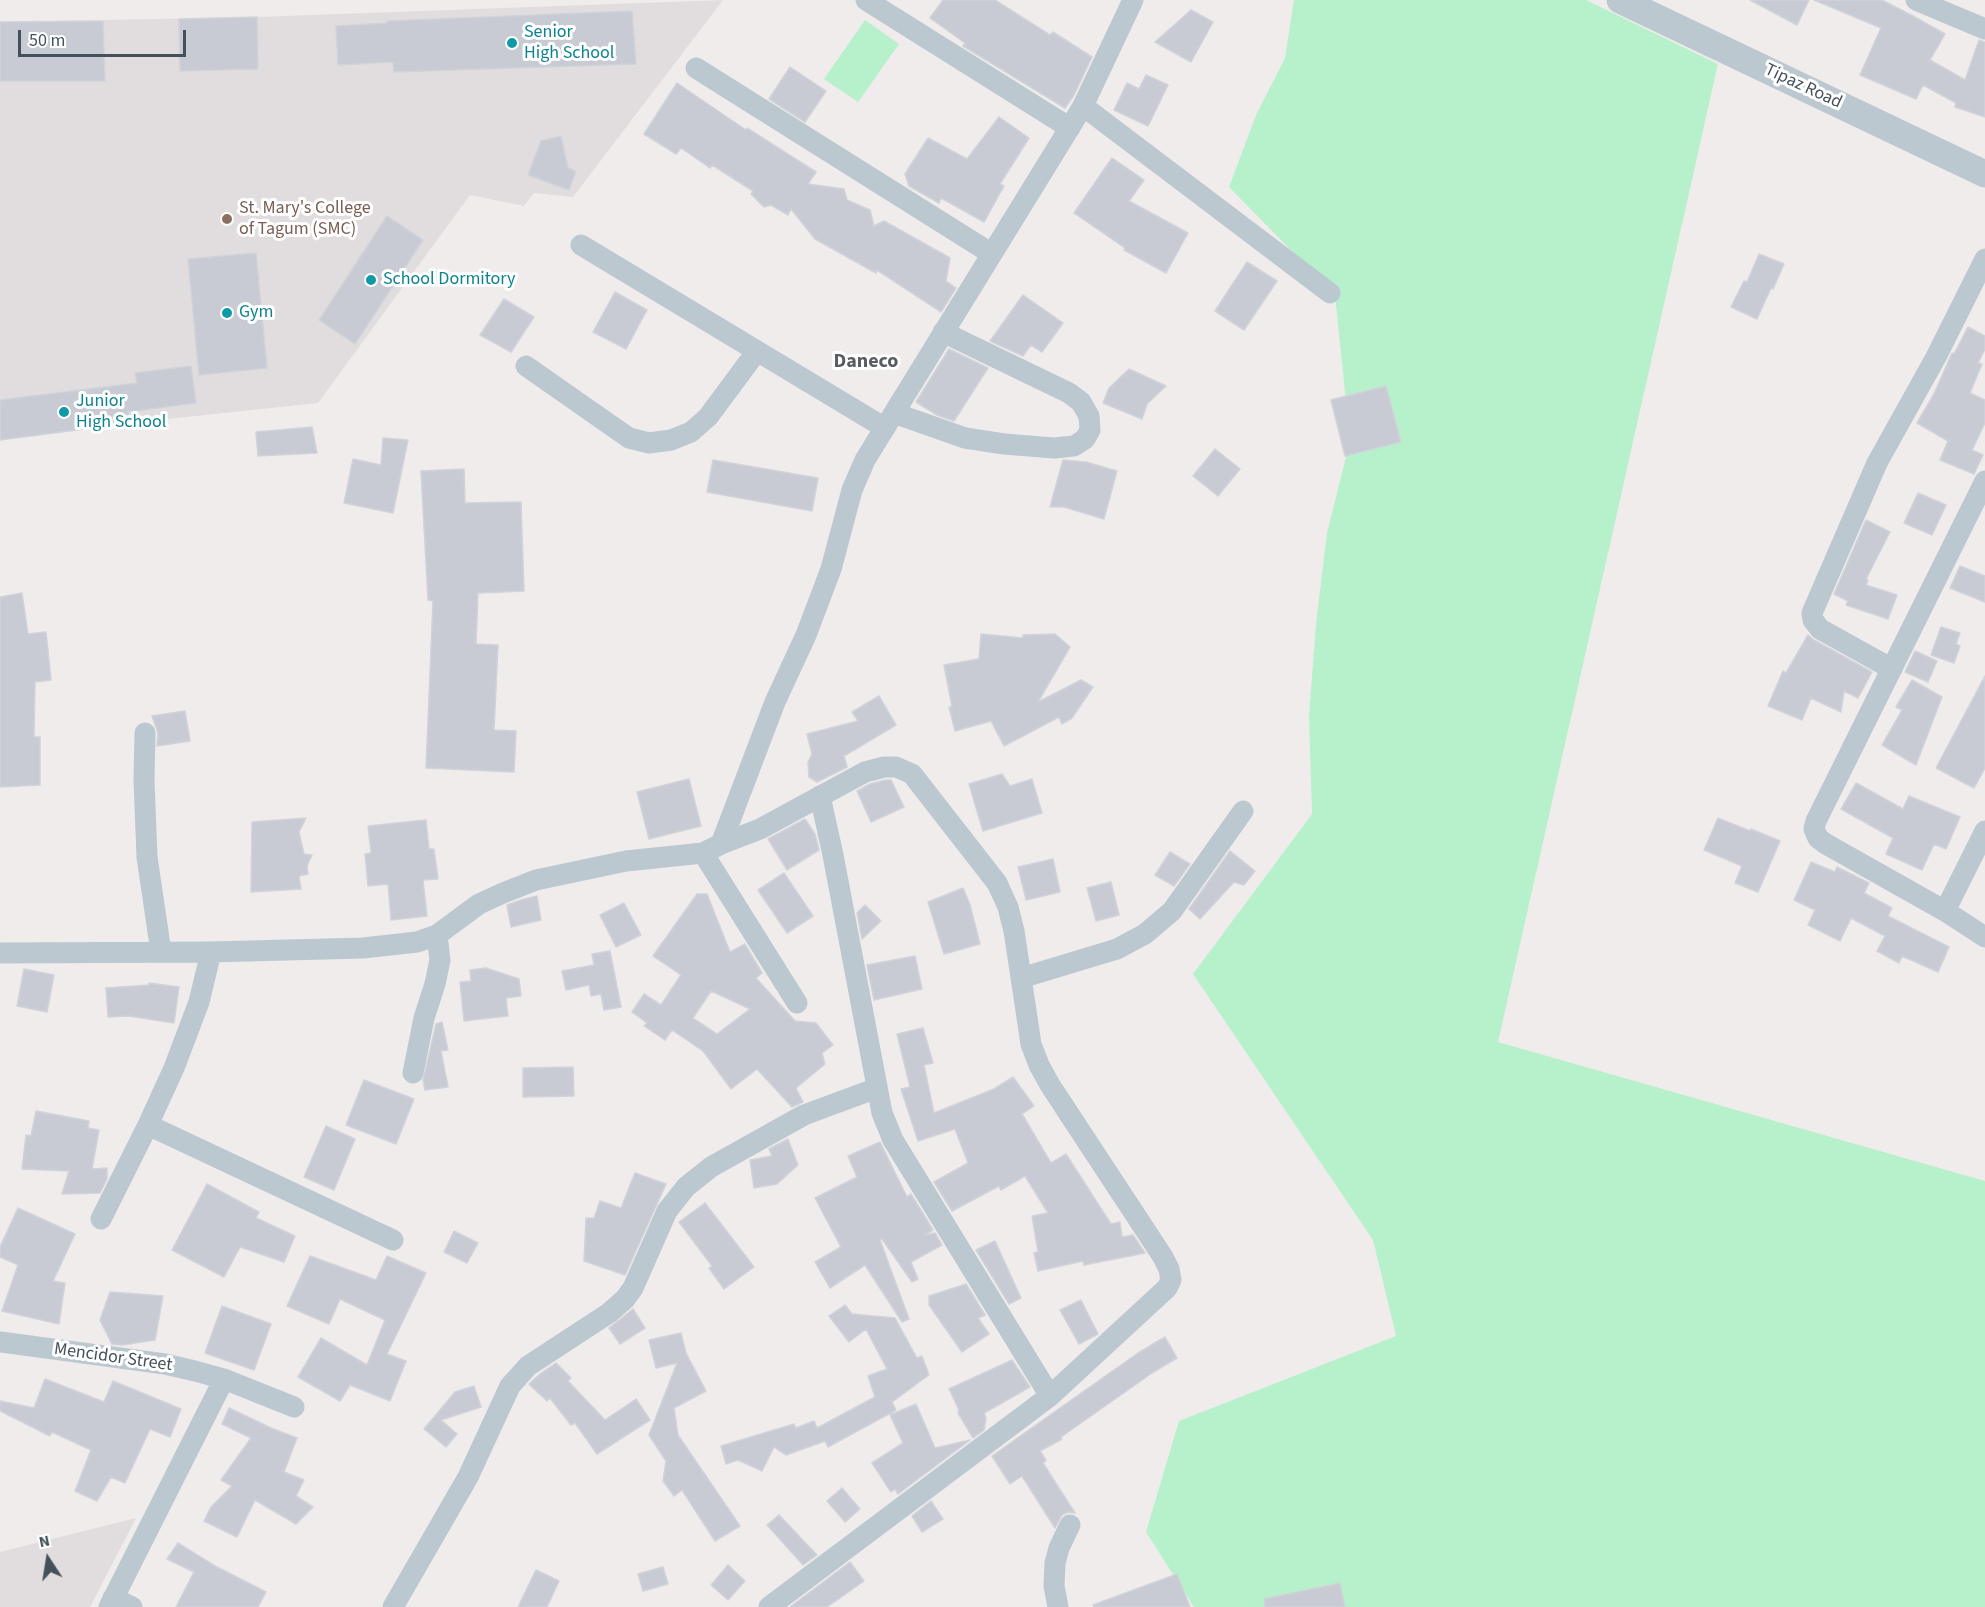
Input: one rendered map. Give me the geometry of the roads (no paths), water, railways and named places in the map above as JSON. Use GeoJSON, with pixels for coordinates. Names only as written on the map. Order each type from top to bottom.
{"type":"FeatureCollection","features":[{"type":"Feature","properties":{"kind":"street"},"geometry":{"type":"LineString","coordinates":[[866,0],[1070,128]]}},
{"type":"Feature","properties":{"kind":"street"},"geometry":{"type":"LineString","coordinates":[[712,848],[806,635],[831,569],[852,490],[865,460],[1083,106],[1133,0]]}},
{"type":"Feature","properties":{"kind":"street","name":"Tipaz Road"},"geometry":{"type":"LineString","coordinates":[[1620,0],[1653,7],[1985,174]]}},
{"type":"Feature","properties":{"kind":"street"},"geometry":{"type":"LineString","coordinates":[[1916,0],[1985,29]]}},
{"type":"Feature","properties":{"kind":"street"},"geometry":{"type":"LineString","coordinates":[[696,68],[992,254]]}},
{"type":"Feature","properties":{"kind":"street"},"geometry":{"type":"LineString","coordinates":[[1083,106],[1330,293]]}},
{"type":"Feature","properties":{"kind":"street"},"geometry":{"type":"LineString","coordinates":[[581,245],[757,351],[890,420],[965,438],[1005,444],[1054,448],[1074,446],[1085,439],[1090,430],[1089,416],[1081,402],[1069,393],[943,332]]}},
{"type":"Feature","properties":{"kind":"street"},"geometry":{"type":"LineString","coordinates":[[1892,669],[1820,629],[1813,620],[1812,613],[1878,463],[1936,357],[1985,259]]}},
{"type":"Feature","properties":{"kind":"street"},"geometry":{"type":"LineString","coordinates":[[526,366],[629,438],[649,443],[671,440],[691,432],[708,417],[757,351]]}},
{"type":"Feature","properties":{"kind":"street"},"geometry":{"type":"LineString","coordinates":[[1985,481],[1814,829],[1818,838],[1826,844],[1945,911],[1985,937]]}},
{"type":"Feature","properties":{"kind":"street"},"geometry":{"type":"LineString","coordinates":[[145,733],[147,857],[161,952]]}},
{"type":"Feature","properties":{"kind":"street"},"geometry":{"type":"LineString","coordinates":[[0,952],[211,952],[363,948],[417,942],[437,935],[479,904],[536,880],[626,861],[712,848],[760,829],[866,772],[884,767],[896,767],[912,774],[997,883],[1008,907],[1014,931],[1031,1044],[1039,1065],[1163,1257],[1169,1269],[1170,1280],[1167,1288],[1050,1396],[769,1607]]}},
{"type":"Feature","properties":{"kind":"street"},"geometry":{"type":"LineString","coordinates":[[820,796],[882,1113],[893,1140],[1050,1396]]}},
{"type":"Feature","properties":{"kind":"street"},"geometry":{"type":"LineString","coordinates":[[1021,978],[1117,949],[1145,934],[1172,911],[1243,811]]}},
{"type":"Feature","properties":{"kind":"street"},"geometry":{"type":"LineString","coordinates":[[1945,911],[1985,831]]}},
{"type":"Feature","properties":{"kind":"street"},"geometry":{"type":"LineString","coordinates":[[712,848],[797,1003]]}},
{"type":"Feature","properties":{"kind":"street"},"geometry":{"type":"LineString","coordinates":[[413,1073],[424,1018],[440,960],[437,935]]}},
{"type":"Feature","properties":{"kind":"street"},"geometry":{"type":"LineString","coordinates":[[100,1219],[174,1068],[199,1002],[211,952]]}},
{"type":"Feature","properties":{"kind":"street"},"geometry":{"type":"LineString","coordinates":[[393,1607],[468,1477],[510,1386],[528,1366],[609,1313],[625,1299],[633,1288],[667,1211],[686,1187],[711,1167],[804,1115],[877,1088]]}},
{"type":"Feature","properties":{"kind":"street"},"geometry":{"type":"LineString","coordinates":[[148,1125],[393,1240]]}},
{"type":"Feature","properties":{"kind":"street","name":"Mencidor Street"},"geometry":{"type":"LineString","coordinates":[[0,1342],[165,1364],[224,1379],[294,1407]]}},
{"type":"Feature","properties":{"kind":"street"},"geometry":{"type":"LineString","coordinates":[[118,1604],[224,1379]]}},
{"type":"Feature","properties":{"kind":"street"},"geometry":{"type":"LineString","coordinates":[[1058,1607],[1054,1586],[1055,1563],[1070,1525]]}},
{"type":"Feature","properties":{"kind":"place","name":"Senior High School"},"geometry":{"type":"Point","coordinates":[512,43]}},
{"type":"Feature","properties":{"kind":"place","name":"St. Mary's College of Tagum (SMC)"},"geometry":{"type":"Point","coordinates":[227,219]}},
{"type":"Feature","properties":{"kind":"place","name":"School Dormitory"},"geometry":{"type":"Point","coordinates":[371,280]}},
{"type":"Feature","properties":{"kind":"place","name":"Gym"},"geometry":{"type":"Point","coordinates":[227,313]}},
{"type":"Feature","properties":{"kind":"place","name":"Junior High School"},"geometry":{"type":"Point","coordinates":[64,412]}},
{"type":"Feature","properties":{"kind":"district","name":"Daneco"},"geometry":{"type":"Point","coordinates":[866,363]}}]}
